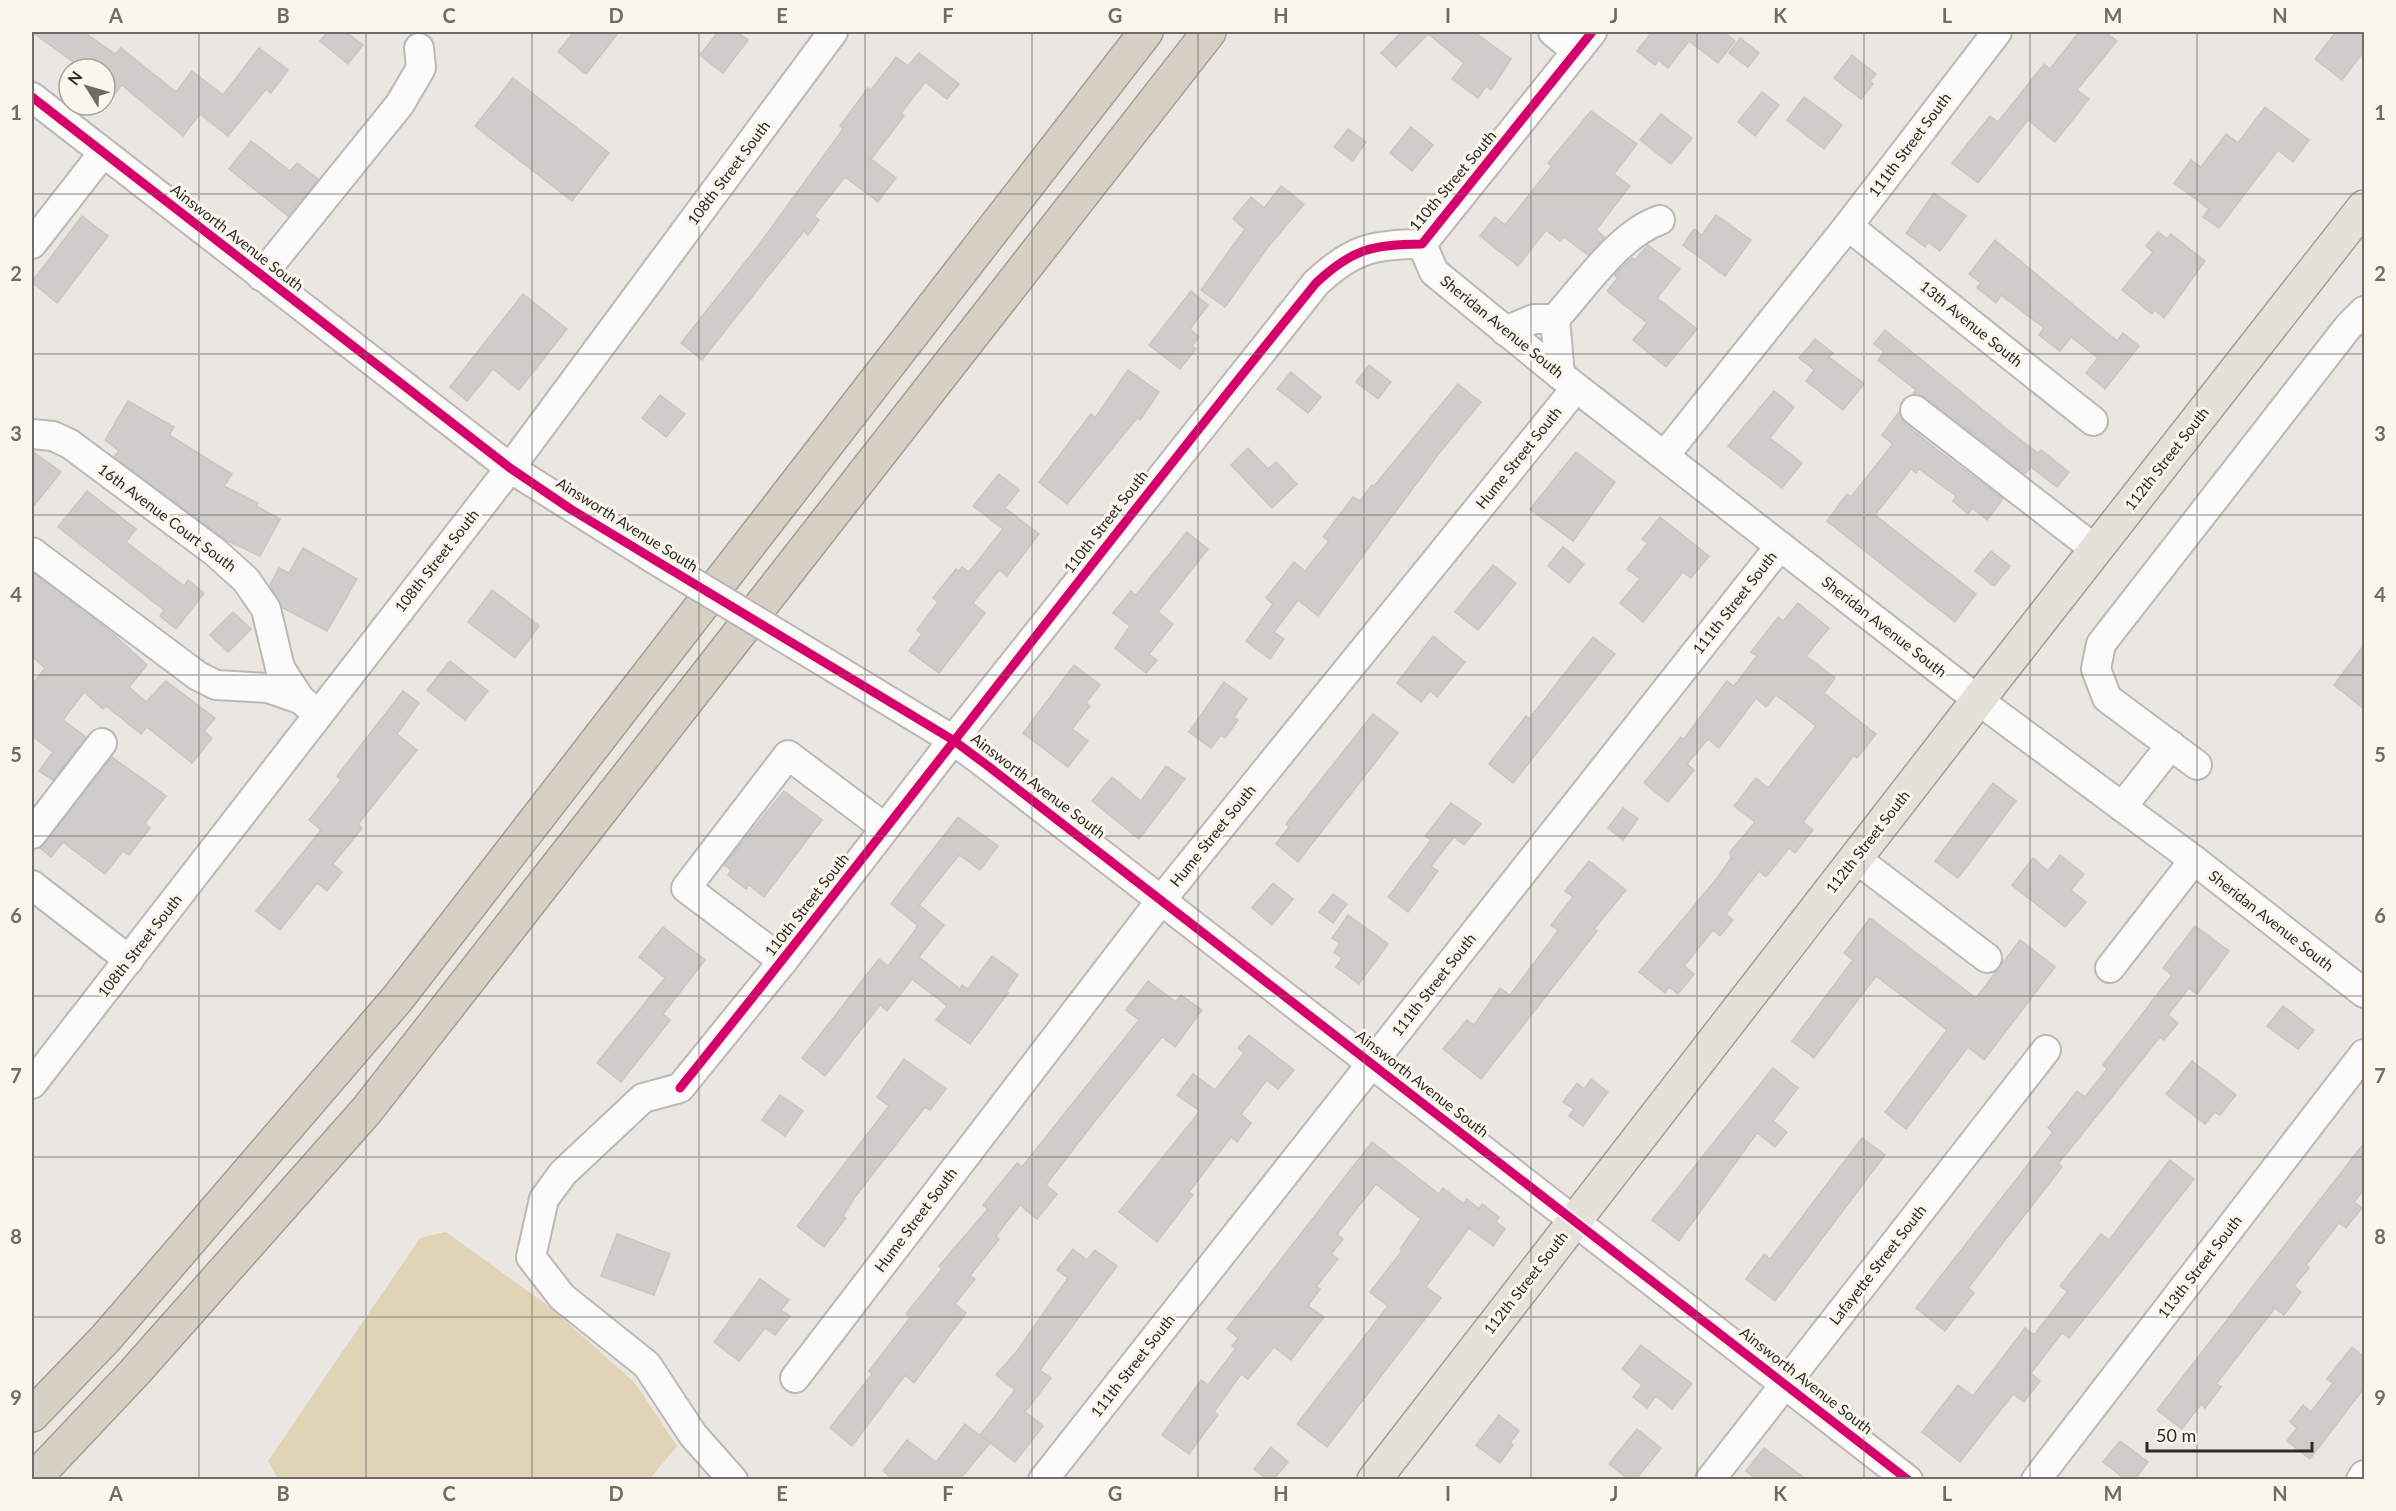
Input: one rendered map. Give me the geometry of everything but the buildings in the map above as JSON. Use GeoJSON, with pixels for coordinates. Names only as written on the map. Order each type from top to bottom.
{"type":"FeatureCollection","features":[{"type":"Feature","properties":{"kind":"highway"},"geometry":{"type":"LineString","coordinates":[[32,1415],[106,1338],[398,998],[1146,32]]}},
{"type":"Feature","properties":{"kind":"highway"},"geometry":{"type":"LineString","coordinates":[[33,1479],[134,1373],[367,1110],[1209,32]]}},
{"type":"Feature","properties":{"kind":"main road","name":"112th Street South"},"geometry":{"type":"LineString","coordinates":[[1374,1479],[1855,858],[2364,207]]}},
{"type":"Feature","properties":{"kind":"street","name":"108th Street South"},"geometry":{"type":"LineString","coordinates":[[32,1084],[129,960],[309,707],[510,468],[833,32]]}},
{"type":"Feature","properties":{"kind":"street"},"geometry":{"type":"LineString","coordinates":[[1552,32],[1585,41]]}},
{"type":"Feature","properties":{"kind":"street","name":"111th Street South"},"geometry":{"type":"LineString","coordinates":[[1665,455],[1848,226],[1997,32]]}},
{"type":"Feature","properties":{"kind":"street","name":"110th Street South"},"geometry":{"type":"LineString","coordinates":[[733,1479],[693,1435],[647,1365],[562,1297],[531,1257],[544,1199],[563,1173],[643,1098],[680,1088],[783,961],[953,740],[1316,283],[1337,263],[1364,249],[1388,244],[1422,244],[1585,41]]}},
{"type":"Feature","properties":{"kind":"street"},"geometry":{"type":"LineString","coordinates":[[261,276],[400,104],[421,68],[419,48]]}},
{"type":"Feature","properties":{"kind":"street","name":"Ainsworth Avenue South"},"geometry":{"type":"LineString","coordinates":[[32,98],[510,468],[654,559],[953,740],[1162,899],[1908,1479]]}},
{"type":"Feature","properties":{"kind":"street"},"geometry":{"type":"LineString","coordinates":[[32,244],[103,153]]}},
{"type":"Feature","properties":{"kind":"street"},"geometry":{"type":"LineString","coordinates":[[1505,331],[1534,319],[1555,319],[1626,240],[1644,226],[1660,220]]}},
{"type":"Feature","properties":{"kind":"street","name":"13th Avenue South"},"geometry":{"type":"LineString","coordinates":[[1848,226],[2093,421]]}},
{"type":"Feature","properties":{"kind":"street","name":"Sheridan Avenue South"},"geometry":{"type":"LineString","coordinates":[[1422,244],[1434,272],[1505,331],[1978,700],[2194,860],[2364,993]]}},
{"type":"Feature","properties":{"kind":"street"},"geometry":{"type":"LineString","coordinates":[[2197,765],[2107,698],[2096,669],[2101,644],[2348,327],[2364,311]]}},
{"type":"Feature","properties":{"kind":"street"},"geometry":{"type":"LineString","coordinates":[[1555,319],[1568,381]]}},
{"type":"Feature","properties":{"kind":"street","name":"Hume Street South"},"geometry":{"type":"LineString","coordinates":[[795,1378],[1162,899],[1568,381]]}},
{"type":"Feature","properties":{"kind":"street"},"geometry":{"type":"LineString","coordinates":[[1915,410],[2096,550]]}},
{"type":"Feature","properties":{"kind":"street","name":"16th Avenue Court South"},"geometry":{"type":"LineString","coordinates":[[32,434],[53,436],[70,444],[215,552],[246,580],[266,609],[280,668],[309,707]]}},
{"type":"Feature","properties":{"kind":"street","name":"111th Street South"},"geometry":{"type":"LineString","coordinates":[[1043,1479],[1780,546]]}},
{"type":"Feature","properties":{"kind":"street"},"geometry":{"type":"LineString","coordinates":[[32,552],[198,676],[216,685],[268,688],[309,707]]}},
{"type":"Feature","properties":{"kind":"street"},"geometry":{"type":"LineString","coordinates":[[32,834],[102,743]]}},
{"type":"Feature","properties":{"kind":"street"},"geometry":{"type":"LineString","coordinates":[[2122,807],[2170,745]]}},
{"type":"Feature","properties":{"kind":"street"},"geometry":{"type":"LineString","coordinates":[[783,961],[686,888],[780,764],[788,755],[885,828]]}},
{"type":"Feature","properties":{"kind":"street"},"geometry":{"type":"LineString","coordinates":[[1855,858],[1987,958]]}},
{"type":"Feature","properties":{"kind":"street"},"geometry":{"type":"LineString","coordinates":[[2110,968],[2194,860]]}},
{"type":"Feature","properties":{"kind":"street"},"geometry":{"type":"LineString","coordinates":[[32,885],[129,960]]}},
{"type":"Feature","properties":{"kind":"street","name":"Lafayette Street South"},"geometry":{"type":"LineString","coordinates":[[1710,1479],[2046,1050]]}},
{"type":"Feature","properties":{"kind":"street","name":"113th Street South"},"geometry":{"type":"LineString","coordinates":[[2036,1479],[2364,1054]]}},
{"type":"Feature","properties":{"kind":"street"},"geometry":{"type":"LineString","coordinates":[[2361,1479],[2364,1475]]}},
{"type":"Feature","properties":{"kind":"shaded area"},"geometry":{"type":"Polygon","coordinates":[[[446,1232],[551,1308],[635,1383],[677,1446],[650,1479],[278,1479],[268,1461],[420,1238],[446,1232]]]}},
{"type":"Feature","properties":{"kind":"cycle path"},"geometry":{"type":"LineString","coordinates":[[680,1088],[1316,283],[1341,263],[1364,251],[1390,245],[1422,244],[1592,32]]}},
{"type":"Feature","properties":{"kind":"cycle path"},"geometry":{"type":"LineString","coordinates":[[32,97],[510,468],[572,510],[953,740],[1908,1480]]}}]}
